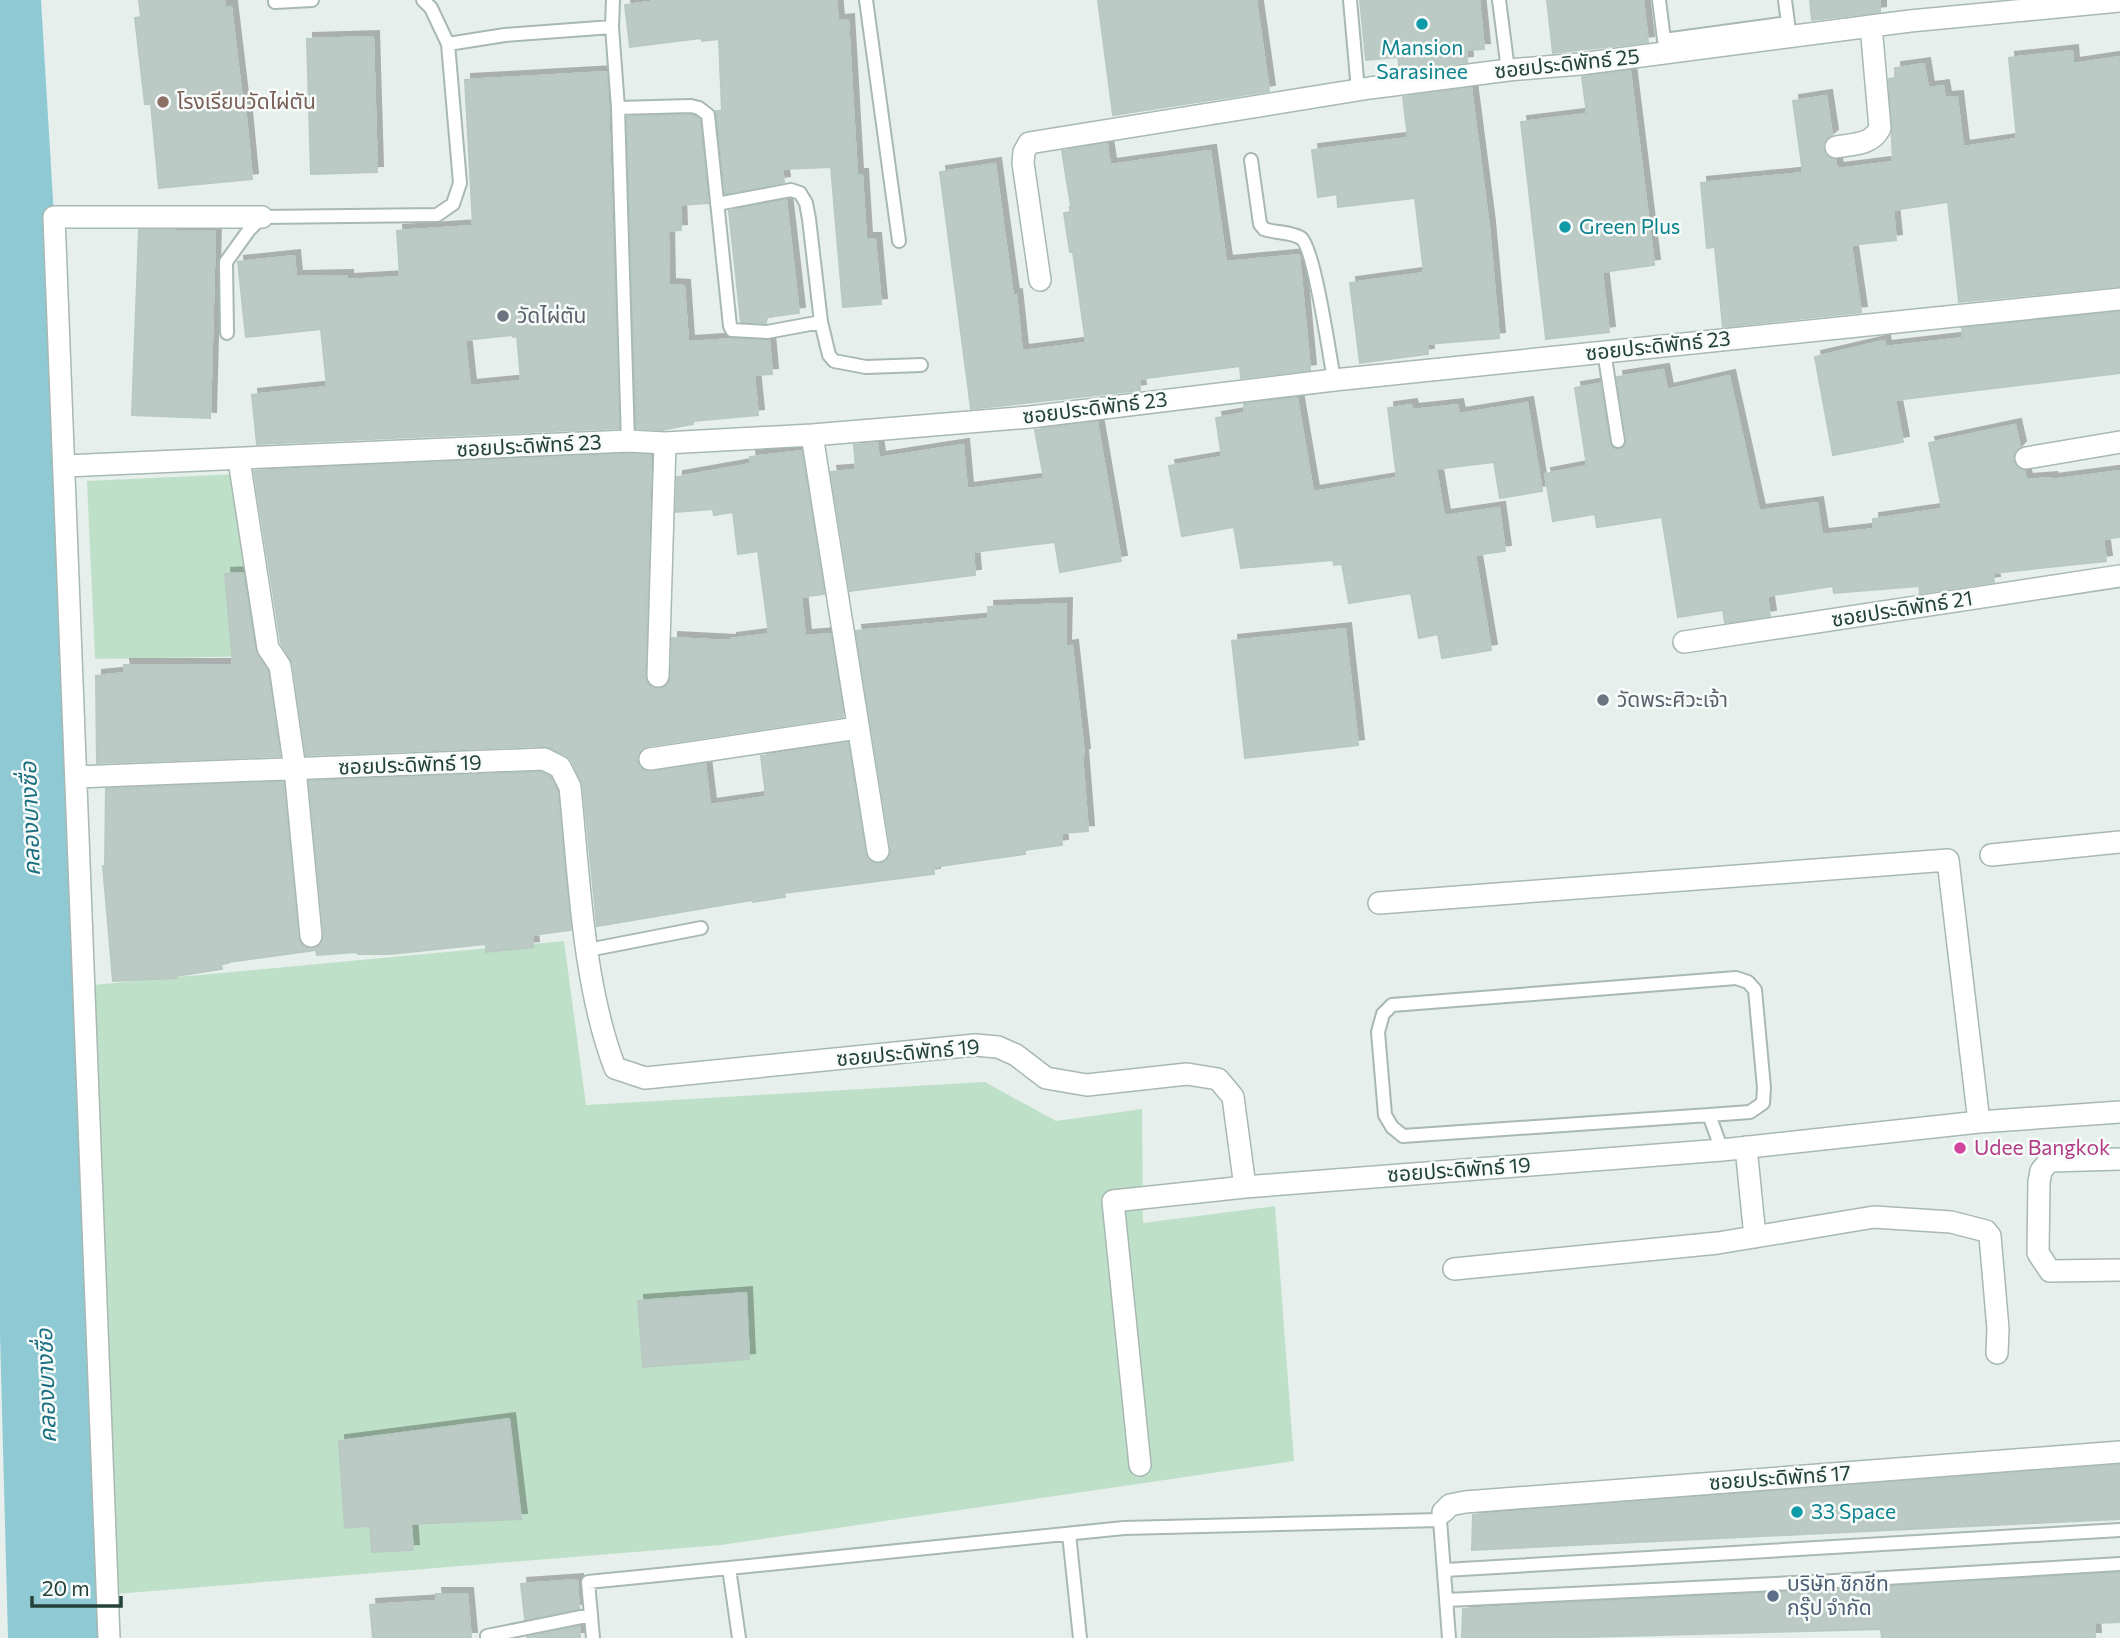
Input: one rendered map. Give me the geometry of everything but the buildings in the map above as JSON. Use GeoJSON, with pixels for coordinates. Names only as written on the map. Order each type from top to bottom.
{"type":"FeatureCollection","features":[{"type":"Feature","properties":{"kind":"street","name":"ซอยประดิพัทธ์ 25"},"geometry":{"type":"LineString","coordinates":[[1040,280],[1023,163],[1024,152],[1029,143],[1358,90],[1508,69],[1580,64],[1788,29],[1871,26],[2120,1]]}},
{"type":"Feature","properties":{"kind":"street"},"geometry":{"type":"LineString","coordinates":[[1836,148],[1869,141],[1876,137],[1880,128],[1871,26]]}},
{"type":"Feature","properties":{"kind":"street"},"geometry":{"type":"LineString","coordinates":[[109,1638],[54,217],[262,217]]}},
{"type":"Feature","properties":{"kind":"street","name":"ซอยประดิพัทธ์ 23"},"geometry":{"type":"LineString","coordinates":[[65,466],[812,435],[1030,416],[1604,351],[2120,299]]}},
{"type":"Feature","properties":{"kind":"street"},"geometry":{"type":"LineString","coordinates":[[812,435],[878,851]]}},
{"type":"Feature","properties":{"kind":"street"},"geometry":{"type":"LineString","coordinates":[[2026,458],[2120,442]]}},
{"type":"Feature","properties":{"kind":"street"},"geometry":{"type":"LineString","coordinates":[[658,676],[666,443]]}},
{"type":"Feature","properties":{"kind":"street"},"geometry":{"type":"LineString","coordinates":[[239,460],[268,648],[280,666],[295,769],[311,936]]}},
{"type":"Feature","properties":{"kind":"street","name":"ซอยประดิพัทธ์ 21"},"geometry":{"type":"LineString","coordinates":[[1684,642],[2120,576]]}},
{"type":"Feature","properties":{"kind":"street"},"geometry":{"type":"LineString","coordinates":[[650,759],[857,729]]}},
{"type":"Feature","properties":{"kind":"street","name":"ซอยประดิพัทธ์ 19"},"geometry":{"type":"LineString","coordinates":[[76,777],[544,760],[560,767],[570,787],[588,950],[602,1035],[615,1068],[645,1078],[975,1045],[998,1048],[1016,1055],[1046,1078],[1087,1085],[1187,1074],[1217,1079],[1233,1097],[1244,1187],[1722,1150],[1979,1122],[2120,1112]]}},
{"type":"Feature","properties":{"kind":"street"},"geometry":{"type":"LineString","coordinates":[[1991,855],[2120,842]]}},
{"type":"Feature","properties":{"kind":"street"},"geometry":{"type":"LineString","coordinates":[[1379,903],[1948,860],[1979,1122]]}},
{"type":"Feature","properties":{"kind":"street"},"geometry":{"type":"LineString","coordinates":[[1746,1147],[1755,1237]]}},
{"type":"Feature","properties":{"kind":"street"},"geometry":{"type":"LineString","coordinates":[[2120,1159],[2049,1161],[2041,1171],[2039,1182],[2038,1254],[2050,1271],[2120,1270]]}},
{"type":"Feature","properties":{"kind":"street"},"geometry":{"type":"LineString","coordinates":[[1140,1465],[1113,1201],[1244,1187]]}},
{"type":"Feature","properties":{"kind":"street"},"geometry":{"type":"LineString","coordinates":[[1454,1269],[1718,1243],[1874,1217],[1951,1222],[1986,1231],[1990,1236],[1998,1329],[1997,1353]]}},
{"type":"Feature","properties":{"kind":"street","name":"ซอยประดิพัทธ์ 17"},"geometry":{"type":"LineString","coordinates":[[1442,1516],[1450,1505],[1465,1502],[2120,1452]]}},
{"type":"Feature","properties":{"kind":"lane"},"geometry":{"type":"LineString","coordinates":[[275,2],[312,0]]}},
{"type":"Feature","properties":{"kind":"lane"},"geometry":{"type":"LineString","coordinates":[[227,333],[226,262],[262,217],[437,215],[453,204],[460,183],[448,44],[431,8],[423,0]]}},
{"type":"Feature","properties":{"kind":"lane"},"geometry":{"type":"LineString","coordinates":[[614,0],[612,27],[618,108],[628,441]]}},
{"type":"Feature","properties":{"kind":"lane"},"geometry":{"type":"LineString","coordinates":[[866,0],[899,241]]}},
{"type":"Feature","properties":{"kind":"lane"},"geometry":{"type":"LineString","coordinates":[[1350,0],[1358,90]]}},
{"type":"Feature","properties":{"kind":"lane"},"geometry":{"type":"LineString","coordinates":[[1499,0],[1508,69]]}},
{"type":"Feature","properties":{"kind":"lane"},"geometry":{"type":"LineString","coordinates":[[1659,0],[1664,40],[1788,29],[1785,0]]}},
{"type":"Feature","properties":{"kind":"lane"},"geometry":{"type":"LineString","coordinates":[[448,44],[505,35],[612,27]]}},
{"type":"Feature","properties":{"kind":"lane"},"geometry":{"type":"LineString","coordinates":[[618,108],[691,106],[708,115],[732,330],[767,332],[821,322]]}},
{"type":"Feature","properties":{"kind":"lane"},"geometry":{"type":"LineString","coordinates":[[1251,160],[1260,224],[1264,229],[1301,238],[1305,243],[1313,268],[1334,380]]}},
{"type":"Feature","properties":{"kind":"lane"},"geometry":{"type":"LineString","coordinates":[[717,204],[791,190],[800,193],[807,211],[821,322],[829,355],[834,361],[866,367],[921,365]]}},
{"type":"Feature","properties":{"kind":"lane"},"geometry":{"type":"LineString","coordinates":[[1604,351],[1618,441]]}},
{"type":"Feature","properties":{"kind":"lane"},"geometry":{"type":"LineString","coordinates":[[588,950],[701,929]]}},
{"type":"Feature","properties":{"kind":"lane"},"geometry":{"type":"LineString","coordinates":[[1736,978],[1748,982],[1755,990],[1763,1103],[1750,1112],[1709,1115],[1403,1136],[1392,1127],[1385,1115],[1378,1032],[1383,1014],[1392,1005],[1736,978]]}},
{"type":"Feature","properties":{"kind":"lane"},"geometry":{"type":"LineString","coordinates":[[1709,1115],[1722,1150]]}},
{"type":"Feature","properties":{"kind":"lane"},"geometry":{"type":"LineString","coordinates":[[593,1638],[589,1582],[1124,1528],[1442,1516],[1449,1638]]}},
{"type":"Feature","properties":{"kind":"lane"},"geometry":{"type":"LineString","coordinates":[[1445,1570],[2120,1530]]}},
{"type":"Feature","properties":{"kind":"lane"},"geometry":{"type":"LineString","coordinates":[[1069,1534],[1080,1638]]}},
{"type":"Feature","properties":{"kind":"lane"},"geometry":{"type":"LineString","coordinates":[[1447,1600],[2120,1564]]}},
{"type":"Feature","properties":{"kind":"lane"},"geometry":{"type":"LineString","coordinates":[[729,1568],[739,1638]]}},
{"type":"Feature","properties":{"kind":"lane"},"geometry":{"type":"LineString","coordinates":[[487,1636],[591,1615]]}},
{"type":"Feature","properties":{"kind":"green space"},"geometry":{"type":"Polygon","coordinates":[[[238,474],[265,656],[95,659],[87,481],[238,474]]]}},
{"type":"Feature","properties":{"kind":"green space"},"geometry":{"type":"Polygon","coordinates":[[[564,941],[586,1105],[985,1082],[1056,1121],[1142,1109],[1143,1223],[1275,1206],[1294,1461],[721,1545],[116,1594],[82,986],[564,941]]]}},
{"type":"Feature","properties":{"kind":"water","name":"คลองบางซื่อ"},"geometry":{"type":"Polygon","coordinates":[[[0,0],[41,0],[54,217],[64,687],[62,726],[75,726],[102,1451],[97,1638],[8,1638],[0,1334],[0,0]]]}},
{"type":"Feature","properties":{"kind":"place","name":"Mansion Sarasinee"},"geometry":{"type":"Point","coordinates":[1422,24]}},
{"type":"Feature","properties":{"kind":"place","name":"โรงเรียนวัดไผ่ตัน"},"geometry":{"type":"Point","coordinates":[163,102]}},
{"type":"Feature","properties":{"kind":"place","name":"Green Plus"},"geometry":{"type":"Point","coordinates":[1565,227]}},
{"type":"Feature","properties":{"kind":"place","name":"วัดไผ่ตัน"},"geometry":{"type":"Point","coordinates":[503,316]}},
{"type":"Feature","properties":{"kind":"place","name":"วัดพระศิวะเจ้า"},"geometry":{"type":"Point","coordinates":[1603,700]}},
{"type":"Feature","properties":{"kind":"place","name":"Udee Bangkok"},"geometry":{"type":"Point","coordinates":[1960,1148]}},
{"type":"Feature","properties":{"kind":"place","name":"33 Space"},"geometry":{"type":"Point","coordinates":[1797,1512]}},
{"type":"Feature","properties":{"kind":"place","name":"บริษัท ซิกชีท กรุ๊ป จำกัด"},"geometry":{"type":"Point","coordinates":[1773,1596]}}]}
